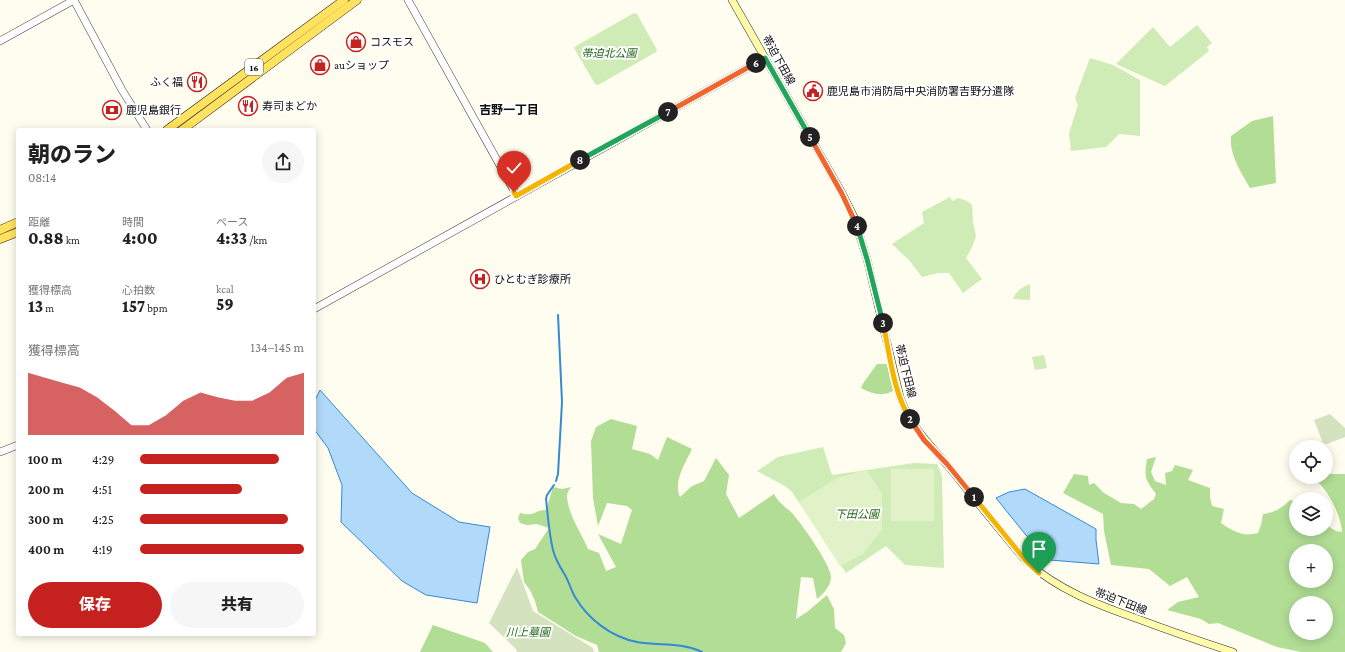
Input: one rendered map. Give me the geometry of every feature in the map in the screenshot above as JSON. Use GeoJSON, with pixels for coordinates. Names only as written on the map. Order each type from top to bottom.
{"type":"FeatureCollection","features":[{"type":"Feature","properties":{"kind":"main road","name":"16"},"geometry":{"type":"LineString","coordinates":[[170,128],[344,0]]}},
{"type":"Feature","properties":{"kind":"main road","name":"16"},"geometry":{"type":"LineString","coordinates":[[185,128],[357,0]]}},
{"type":"Feature","properties":{"kind":"main road","name":"帯迫下田線"},"geometry":{"type":"LineString","coordinates":[[732,0],[854,217],[867,259],[900,397],[905,412],[924,440],[947,464],[1026,561],[1039,573],[1075,594],[1105,607],[1233,652]]}},
{"type":"Feature","properties":{"kind":"main road"},"geometry":{"type":"LineString","coordinates":[[0,230],[16,223]]}},
{"type":"Feature","properties":{"kind":"main road"},"geometry":{"type":"LineString","coordinates":[[0,240],[16,233]]}},
{"type":"Feature","properties":{"kind":"street"},"geometry":{"type":"LineString","coordinates":[[0,41],[74,0],[122,90],[146,128]]}},
{"type":"Feature","properties":{"kind":"street"},"geometry":{"type":"LineString","coordinates":[[408,0],[516,196]]}},
{"type":"Feature","properties":{"kind":"street"},"geometry":{"type":"LineString","coordinates":[[316,308],[765,58]]}},
{"type":"Feature","properties":{"kind":"street"},"geometry":{"type":"LineString","coordinates":[[0,452],[16,446]]}},
{"type":"Feature","properties":{"kind":"green space","name":"帯迫北公園"},"geometry":{"type":"Polygon","coordinates":[[[634,13],[637,14],[657,50],[656,52],[598,85],[595,84],[574,48],[634,13]]]}},
{"type":"Feature","properties":{"kind":"green space"},"geometry":{"type":"Polygon","coordinates":[[[1197,25],[1212,43],[1207,47],[1209,51],[1165,86],[1116,64],[1153,27],[1170,47],[1197,25]]]}},
{"type":"Feature","properties":{"kind":"green space"},"geometry":{"type":"Polygon","coordinates":[[[1090,58],[1113,65],[1140,80],[1140,136],[1119,134],[1106,147],[1071,151],[1069,133],[1078,105],[1075,98],[1090,58]]]}},
{"type":"Feature","properties":{"kind":"green space"},"geometry":{"type":"Polygon","coordinates":[[[1273,116],[1276,183],[1250,188],[1234,157],[1231,136],[1252,121],[1273,116]]]}},
{"type":"Feature","properties":{"kind":"green space"},"geometry":{"type":"Polygon","coordinates":[[[950,197],[952,201],[958,198],[967,201],[972,205],[976,236],[966,258],[982,279],[963,293],[949,273],[938,273],[922,277],[909,260],[892,244],[924,223],[922,212],[950,197]]]}},
{"type":"Feature","properties":{"kind":"green space"},"geometry":{"type":"Polygon","coordinates":[[[1030,284],[1030,300],[1013,299],[1016,293],[1030,284]]]}},
{"type":"Feature","properties":{"kind":"green space"},"geometry":{"type":"Polygon","coordinates":[[[1044,355],[1047,368],[1035,370],[1032,357],[1044,355]]]}},
{"type":"Feature","properties":{"kind":"green space"},"geometry":{"type":"Polygon","coordinates":[[[877,364],[887,364],[893,391],[889,393],[877,394],[861,388],[877,364]]]}},
{"type":"Feature","properties":{"kind":"green space"},"geometry":{"type":"Polygon","coordinates":[[[1330,414],[1345,428],[1345,437],[1333,442],[1333,440],[1322,440],[1314,420],[1330,414]]]}},
{"type":"Feature","properties":{"kind":"green space"},"geometry":{"type":"Polygon","coordinates":[[[611,419],[637,426],[632,449],[650,454],[658,460],[667,437],[692,449],[679,479],[678,491],[680,497],[692,486],[704,481],[716,458],[729,475],[726,494],[739,518],[774,494],[779,502],[791,512],[808,533],[830,571],[831,580],[828,587],[817,599],[813,578],[801,577],[796,619],[827,595],[834,609],[835,628],[844,635],[846,643],[841,652],[599,652],[597,645],[576,636],[538,612],[530,590],[524,582],[521,560],[528,552],[535,549],[549,528],[537,524],[527,525],[520,523],[518,518],[520,513],[532,514],[546,510],[553,487],[562,489],[571,487],[567,496],[568,503],[575,523],[588,549],[599,553],[606,571],[616,567],[598,534],[621,544],[632,510],[627,506],[607,503],[598,526],[593,498],[591,441],[596,427],[611,419]]]}},
{"type":"Feature","properties":{"kind":"green space","name":"下田公園"},"geometry":{"type":"Polygon","coordinates":[[[823,447],[832,475],[914,463],[937,464],[942,476],[944,568],[905,565],[886,546],[846,573],[792,492],[785,486],[757,471],[778,457],[823,447]]]}},
{"type":"Feature","properties":{"kind":"green space"},"geometry":{"type":"Polygon","coordinates":[[[1156,457],[1151,472],[1155,481],[1166,485],[1165,473],[1172,471],[1175,465],[1193,470],[1188,480],[1210,488],[1212,506],[1224,509],[1221,523],[1234,531],[1243,534],[1258,533],[1263,514],[1278,510],[1289,501],[1289,536],[1333,536],[1333,529],[1342,532],[1338,513],[1333,503],[1333,492],[1326,492],[1320,484],[1333,484],[1333,474],[1345,474],[1345,652],[1301,652],[1277,647],[1218,623],[1209,624],[1201,619],[1167,610],[1178,602],[1199,597],[1187,577],[1170,586],[1149,569],[1111,565],[1104,531],[1103,514],[1063,493],[1074,474],[1088,476],[1089,485],[1094,483],[1104,493],[1121,503],[1134,504],[1141,509],[1154,499],[1156,494],[1146,478],[1147,459],[1156,457]]]}},
{"type":"Feature","properties":{"kind":"green space"},"geometry":{"type":"Polygon","coordinates":[[[891,469],[934,469],[934,521],[891,521],[891,469]]]}},
{"type":"Feature","properties":{"kind":"green space"},"geometry":{"type":"Polygon","coordinates":[[[866,470],[882,493],[882,530],[863,554],[840,566],[799,502],[837,478],[866,470]]]}},
{"type":"Feature","properties":{"kind":"green space","name":"川上墓園"},"geometry":{"type":"Polygon","coordinates":[[[517,567],[533,611],[593,648],[594,652],[516,652],[517,650],[489,623],[517,567]]]}},
{"type":"Feature","properties":{"kind":"green space"},"geometry":{"type":"Polygon","coordinates":[[[433,625],[485,643],[493,652],[420,652],[433,625]]]}},
{"type":"Feature","properties":{"kind":"water"},"geometry":{"type":"Polygon","coordinates":[[[320,390],[412,493],[459,522],[490,527],[477,603],[426,595],[402,581],[341,522],[342,485],[328,448],[316,432],[316,398],[320,390]]]}},
{"type":"Feature","properties":{"kind":"water"},"geometry":{"type":"Polygon","coordinates":[[[1025,489],[1096,529],[1099,564],[1050,560],[1025,534],[996,498],[1009,492],[1025,489]]]}},
{"type":"Feature","properties":{"kind":"waterway"},"geometry":{"type":"LineString","coordinates":[[556,481],[558,474],[562,402],[558,315]]}},
{"type":"Feature","properties":{"kind":"waterway"},"geometry":{"type":"LineString","coordinates":[[554,485],[546,499],[553,550],[556,560],[575,597],[593,620],[609,631],[627,640],[686,647],[702,652]]}},
{"type":"Feature","properties":{"kind":"place","name":"コスモス"},"geometry":{"type":"Point","coordinates":[356,42]}},
{"type":"Feature","properties":{"kind":"place","name":"auショップ"},"geometry":{"type":"Point","coordinates":[320,65]}},
{"type":"Feature","properties":{"kind":"place","name":"ふく福"},"geometry":{"type":"Point","coordinates":[197,82]}},
{"type":"Feature","properties":{"kind":"place","name":"鹿児島市消防局中央消防署吉野分遣隊"},"geometry":{"type":"Point","coordinates":[813,91]}},
{"type":"Feature","properties":{"kind":"place","name":"寿司まどか"},"geometry":{"type":"Point","coordinates":[248,106]}},
{"type":"Feature","properties":{"kind":"place","name":"鹿児島銀行"},"geometry":{"type":"Point","coordinates":[112,110]}},
{"type":"Feature","properties":{"kind":"place","name":"ひとむぎ診療所"},"geometry":{"type":"Point","coordinates":[480,279]}},
{"type":"Feature","properties":{"kind":"district","name":"吉野一丁目"},"geometry":{"type":"Point","coordinates":[509,110]}},
{"type":"Feature","properties":{"kind":"route"},"geometry":{"type":"LineString","coordinates":[[514,192],[516,196],[765,58],[854,217],[867,259],[894,376],[905,412],[924,440],[947,464],[1026,561],[1039,573]]}}]}
